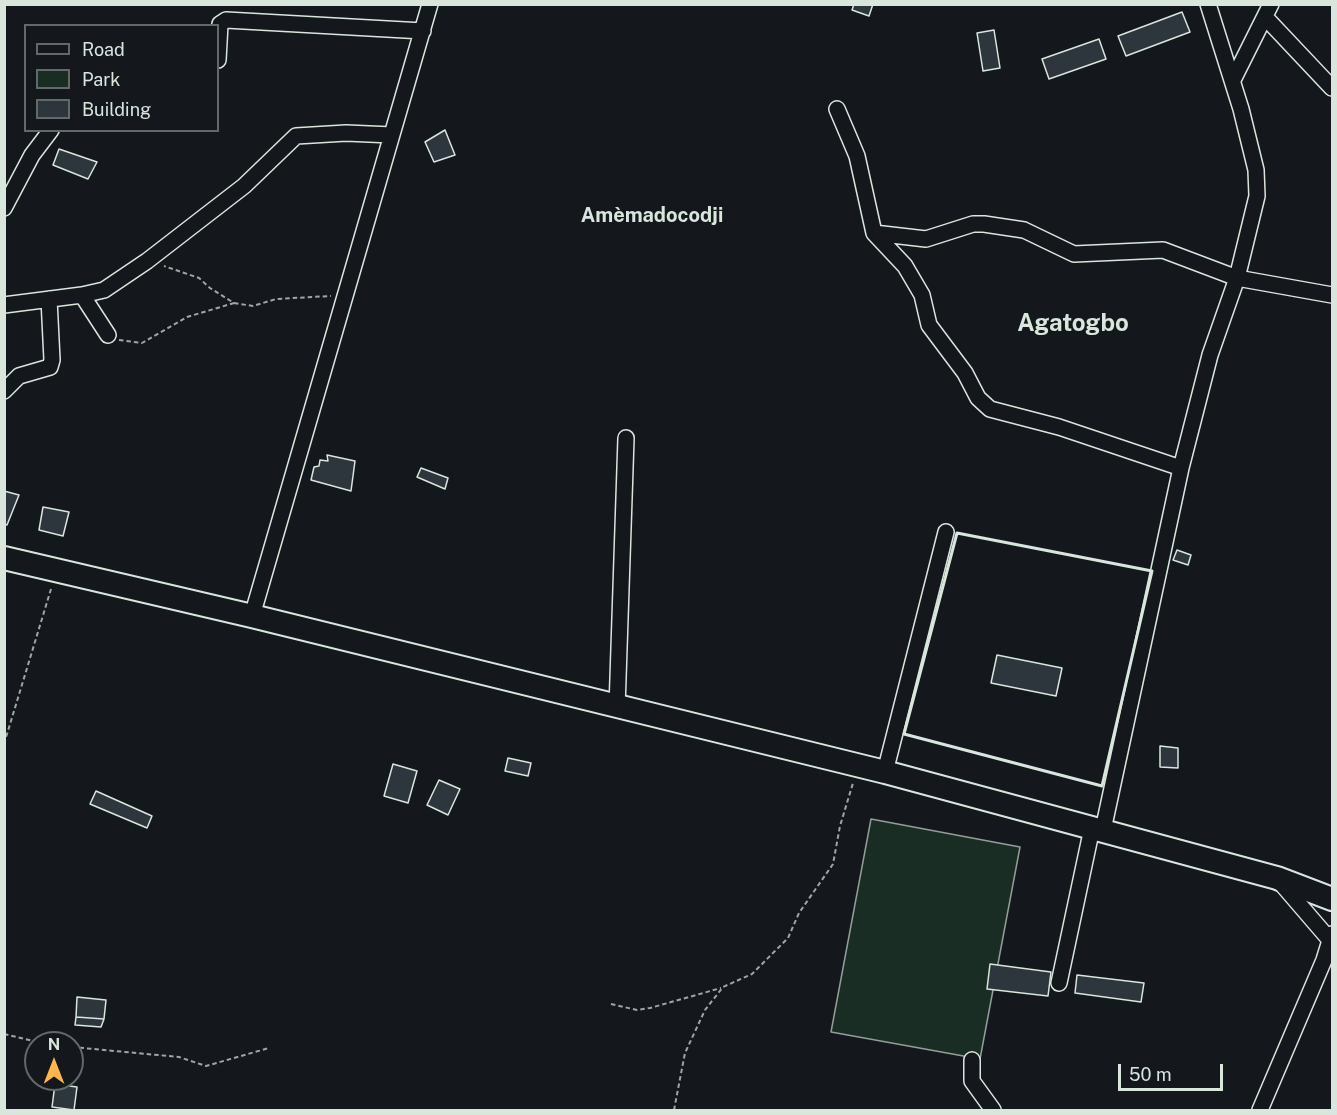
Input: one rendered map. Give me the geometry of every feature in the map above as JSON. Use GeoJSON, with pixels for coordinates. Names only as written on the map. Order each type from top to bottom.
{"type":"FeatureCollection","features":[{"type":"Feature","properties":{"kind":"highway"},"geometry":{"type":"LineString","coordinates":[[4,558],[252,616],[616,708],[885,772],[1277,878],[1332,899]]}},
{"type":"Feature","properties":{"kind":"street"},"geometry":{"type":"LineString","coordinates":[[252,616],[430,4]]}},
{"type":"Feature","properties":{"kind":"street"},"geometry":{"type":"LineString","coordinates":[[1059,983],[1181,468],[1210,355],[1237,278],[1257,196],[1257,179],[1233,80],[1208,4]]}},
{"type":"Feature","properties":{"kind":"street"},"geometry":{"type":"LineString","coordinates":[[1233,80],[1268,11],[1332,88]]}},
{"type":"Feature","properties":{"kind":"street"},"geometry":{"type":"LineString","coordinates":[[219,50],[222,21],[423,31]]}},
{"type":"Feature","properties":{"kind":"street"},"geometry":{"type":"LineString","coordinates":[[837,109],[857,156],[874,233],[905,266],[922,295],[929,325],[965,373],[978,398],[990,409],[1059,427],[1181,468]]}},
{"type":"Feature","properties":{"kind":"street"},"geometry":{"type":"LineString","coordinates":[[4,208],[32,155],[49,132]]}},
{"type":"Feature","properties":{"kind":"street"},"geometry":{"type":"LineString","coordinates":[[4,305],[82,295],[108,288],[244,186],[296,136],[346,133],[392,135]]}},
{"type":"Feature","properties":{"kind":"street"},"geometry":{"type":"LineString","coordinates":[[874,233],[926,239],[973,224],[984,224],[1024,230],[1074,254],[1163,250],[1237,278],[1332,295]]}},
{"type":"Feature","properties":{"kind":"street"},"geometry":{"type":"LineString","coordinates":[[82,295],[108,335]]}},
{"type":"Feature","properties":{"kind":"street"},"geometry":{"type":"LineString","coordinates":[[4,392],[19,376],[50,367],[52,360],[48,299]]}},
{"type":"Feature","properties":{"kind":"street"},"geometry":{"type":"LineString","coordinates":[[616,708],[626,438]]}},
{"type":"Feature","properties":{"kind":"street"},"geometry":{"type":"LineString","coordinates":[[885,772],[946,532]]}},
{"type":"Feature","properties":{"kind":"street"},"geometry":{"type":"LineString","coordinates":[[1260,1110],[1324,960],[1331,936],[1277,878]]}},
{"type":"Feature","properties":{"kind":"street"},"geometry":{"type":"LineString","coordinates":[[972,1060],[972,1081],[993,1110]]}},
{"type":"Feature","properties":{"kind":"path"},"geometry":{"type":"LineString","coordinates":[[147,261],[199,278],[234,303],[253,306],[276,299],[341,296]]}},
{"type":"Feature","properties":{"kind":"path"},"geometry":{"type":"LineString","coordinates":[[108,335],[120,341],[142,343],[154,333],[187,317],[234,303]]}},
{"type":"Feature","properties":{"kind":"path"},"geometry":{"type":"LineString","coordinates":[[4,744],[56,570]]}},
{"type":"Feature","properties":{"kind":"path"},"geometry":{"type":"LineString","coordinates":[[611,1004],[637,1010],[650,1008],[700,996],[752,974],[788,938],[799,913],[833,864],[840,826],[860,767]]}},
{"type":"Feature","properties":{"kind":"path"},"geometry":{"type":"LineString","coordinates":[[674,1110],[685,1053],[705,1010],[723,987]]}},
{"type":"Feature","properties":{"kind":"path"},"geometry":{"type":"LineString","coordinates":[[4,1034],[24,1039]]}},
{"type":"Feature","properties":{"kind":"path"},"geometry":{"type":"LineString","coordinates":[[84,1048],[179,1057],[206,1066],[269,1048]]}},
{"type":"Feature","properties":{"kind":"green space"},"geometry":{"type":"Polygon","coordinates":[[[871,819],[1020,847],[980,1059],[831,1032],[871,819]]]}},
{"type":"Feature","properties":{"kind":"building"},"geometry":{"type":"Polygon","coordinates":[[[854,4],[873,4],[869,16],[852,10],[854,4]]]}},
{"type":"Feature","properties":{"kind":"building"},"geometry":{"type":"Polygon","coordinates":[[[1182,12],[1190,32],[1126,56],[1118,36],[1182,12]]]}},
{"type":"Feature","properties":{"kind":"building"},"geometry":{"type":"Polygon","coordinates":[[[994,30],[1000,68],[983,71],[977,33],[994,30]]]}},
{"type":"Feature","properties":{"kind":"building"},"geometry":{"type":"Polygon","coordinates":[[[1099,39],[1106,59],[1049,79],[1042,59],[1099,39]]]}},
{"type":"Feature","properties":{"kind":"building"},"geometry":{"type":"Polygon","coordinates":[[[445,130],[455,155],[434,162],[425,142],[445,130]]]}},
{"type":"Feature","properties":{"kind":"building"},"geometry":{"type":"Polygon","coordinates":[[[59,149],[97,162],[88,179],[53,165],[59,149]]]}},
{"type":"Feature","properties":{"kind":"building"},"geometry":{"type":"Polygon","coordinates":[[[327,455],[355,461],[351,491],[311,480],[314,467],[319,466],[320,460],[328,461],[327,455]]]}},
{"type":"Feature","properties":{"kind":"building"},"geometry":{"type":"Polygon","coordinates":[[[421,468],[448,478],[445,489],[417,477],[421,468]]]}},
{"type":"Feature","properties":{"kind":"building"},"geometry":{"type":"Polygon","coordinates":[[[4,491],[19,495],[7,525],[4,524],[4,491]]]}},
{"type":"Feature","properties":{"kind":"building"},"geometry":{"type":"Polygon","coordinates":[[[43,507],[69,512],[63,536],[39,530],[43,507]]]}},
{"type":"Feature","properties":{"kind":"building"},"geometry":{"type":"Polygon","coordinates":[[[1177,550],[1191,555],[1188,565],[1173,560],[1177,550]]]}},
{"type":"Feature","properties":{"kind":"building"},"geometry":{"type":"Polygon","coordinates":[[[997,655],[1062,668],[1056,696],[991,683],[997,655]]]}},
{"type":"Feature","properties":{"kind":"building"},"geometry":{"type":"Polygon","coordinates":[[[1160,746],[1178,748],[1178,768],[1160,767],[1160,746]]]}},
{"type":"Feature","properties":{"kind":"building"},"geometry":{"type":"Polygon","coordinates":[[[508,758],[531,763],[528,776],[505,771],[508,758]]]}},
{"type":"Feature","properties":{"kind":"building"},"geometry":{"type":"Polygon","coordinates":[[[393,764],[417,771],[408,803],[384,796],[393,764]]]}},
{"type":"Feature","properties":{"kind":"building"},"geometry":{"type":"Polygon","coordinates":[[[439,780],[460,789],[448,815],[427,805],[439,780]]]}},
{"type":"Feature","properties":{"kind":"building"},"geometry":{"type":"Polygon","coordinates":[[[96,791],[152,816],[147,828],[90,804],[96,791]]]}},
{"type":"Feature","properties":{"kind":"building"},"geometry":{"type":"Polygon","coordinates":[[[990,964],[1051,972],[1048,996],[987,989],[990,964]]]}},
{"type":"Feature","properties":{"kind":"building"},"geometry":{"type":"Polygon","coordinates":[[[1077,975],[1144,983],[1141,1002],[1075,993],[1077,975]]]}},
{"type":"Feature","properties":{"kind":"building"},"geometry":{"type":"Polygon","coordinates":[[[77,997],[106,1000],[104,1019],[76,1017],[77,997]]]}},
{"type":"Feature","properties":{"kind":"building"},"geometry":{"type":"Polygon","coordinates":[[[76,1017],[104,1019],[101,1027],[75,1025],[76,1017]]]}},
{"type":"Feature","properties":{"kind":"building"},"geometry":{"type":"Polygon","coordinates":[[[54,1091],[76,1091],[74,1110],[52,1107],[54,1091]]]}},
{"type":"Feature","properties":{"kind":"wall"},"geometry":{"type":"LineString","coordinates":[[957,533],[1152,571],[1102,786],[904,734],[957,533]]}},
{"type":"Feature","properties":{"kind":"district","name":"Amèmadocodji"},"geometry":{"type":"Point","coordinates":[652,216]}},
{"type":"Feature","properties":{"kind":"district","name":"Agatogbo"},"geometry":{"type":"Point","coordinates":[1073,324]}}]}
